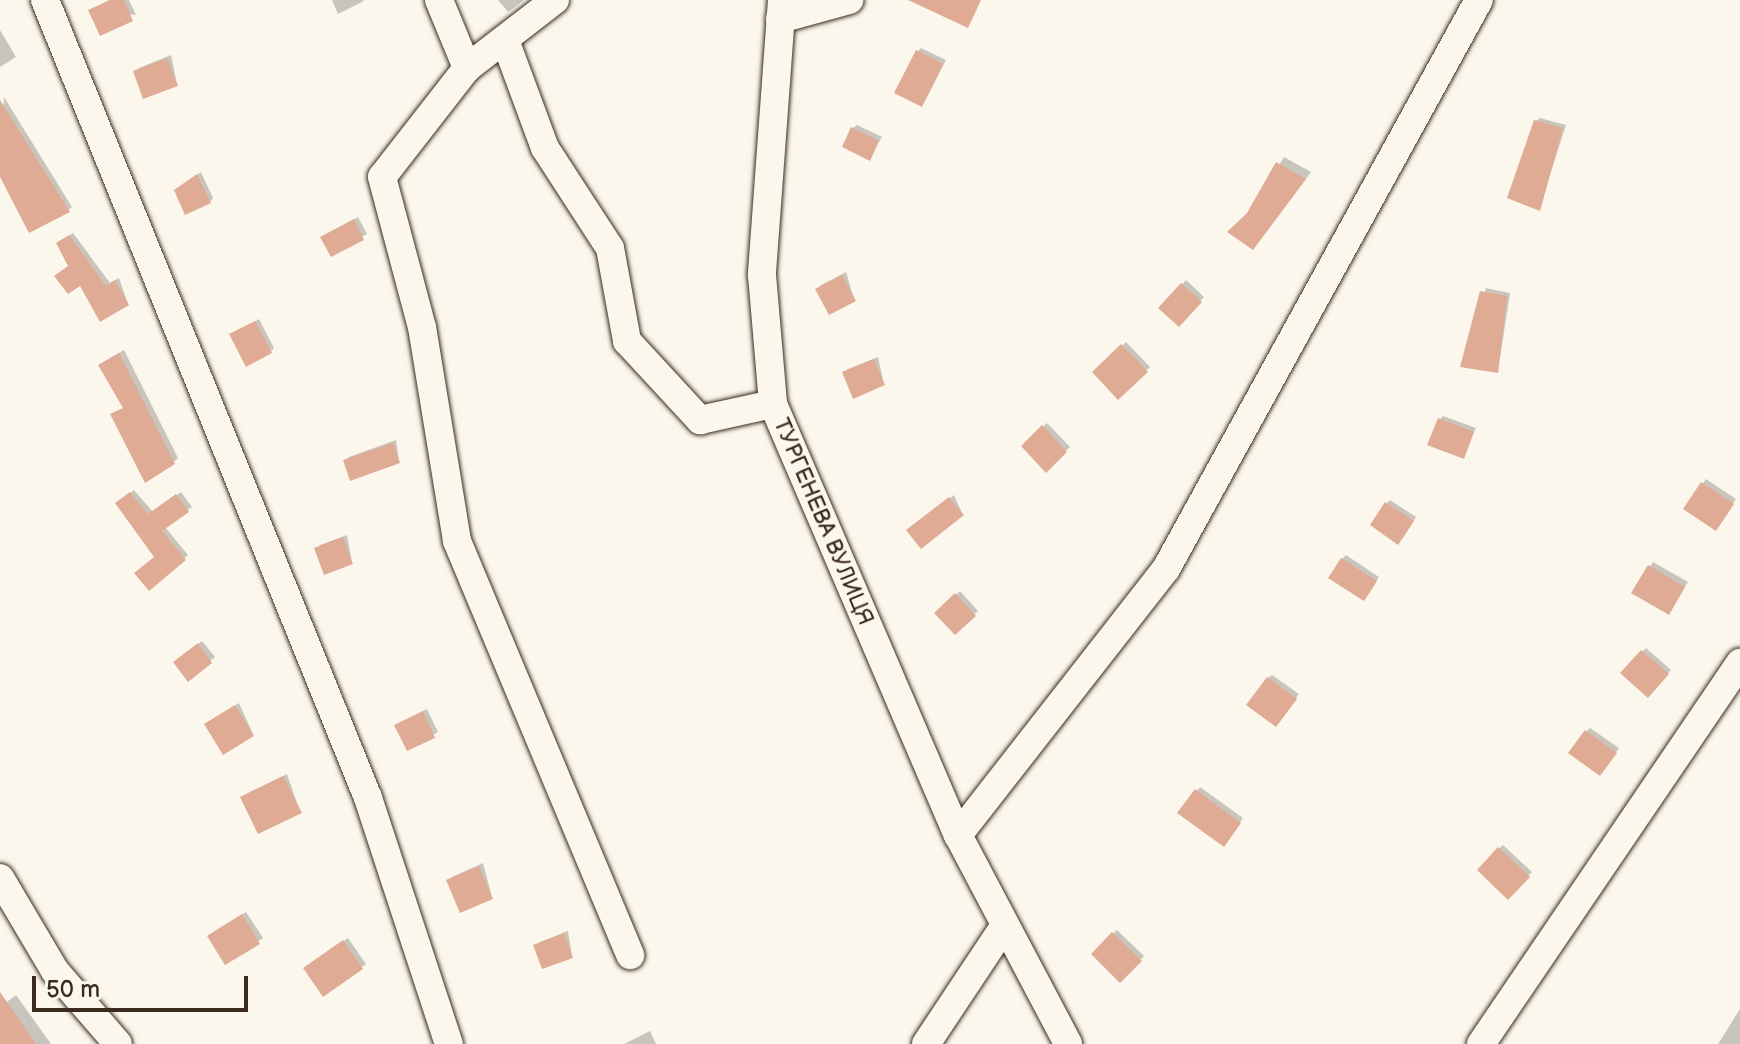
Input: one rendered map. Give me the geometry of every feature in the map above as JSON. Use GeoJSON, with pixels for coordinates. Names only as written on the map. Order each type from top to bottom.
{"type":"FeatureCollection","features":[{"type":"Feature","properties":{"kind":"street"},"geometry":{"type":"LineString","coordinates":[[45,0],[368,798],[449,1044]]}},
{"type":"Feature","properties":{"kind":"street"},"geometry":{"type":"LineString","coordinates":[[439,0],[467,68]]}},
{"type":"Feature","properties":{"kind":"street"},"geometry":{"type":"LineString","coordinates":[[555,0],[467,68],[382,177],[422,327],[457,541],[630,955]]}},
{"type":"Feature","properties":{"kind":"street"},"geometry":{"type":"LineString","coordinates":[[781,10],[849,0]]}},
{"type":"Feature","properties":{"kind":"street"},"geometry":{"type":"LineString","coordinates":[[958,835],[1166,569],[1479,0]]}},
{"type":"Feature","properties":{"kind":"street","name":"ТУРГЕНЕВА ВУЛИЦЯ"},"geometry":{"type":"LineString","coordinates":[[781,10],[762,275],[773,404],[958,835],[1003,928],[1068,1044]]}},
{"type":"Feature","properties":{"kind":"street"},"geometry":{"type":"LineString","coordinates":[[505,40],[545,148],[610,248],[627,341],[700,420],[773,404]]}},
{"type":"Feature","properties":{"kind":"street"},"geometry":{"type":"LineString","coordinates":[[1481,1044],[1740,663]]}},
{"type":"Feature","properties":{"kind":"street"},"geometry":{"type":"LineString","coordinates":[[0,878],[55,971],[118,1044]]}},
{"type":"Feature","properties":{"kind":"street"},"geometry":{"type":"LineString","coordinates":[[926,1044],[1003,928]]}},
{"type":"Feature","properties":{"kind":"building"},"geometry":{"type":"Polygon","coordinates":[[[110,0],[124,0],[133,21],[100,36],[88,10],[110,0]]]}},
{"type":"Feature","properties":{"kind":"building"},"geometry":{"type":"Polygon","coordinates":[[[908,0],[981,0],[968,28],[908,0]]]}},
{"type":"Feature","properties":{"kind":"building"},"geometry":{"type":"Polygon","coordinates":[[[916,50],[943,64],[922,107],[894,93],[916,50]]]}},
{"type":"Feature","properties":{"kind":"building"},"geometry":{"type":"Polygon","coordinates":[[[167,58],[178,86],[143,99],[133,71],[167,58]]]}},
{"type":"Feature","properties":{"kind":"building"},"geometry":{"type":"Polygon","coordinates":[[[0,100],[70,212],[29,233],[0,177],[0,100]]]}},
{"type":"Feature","properties":{"kind":"building"},"geometry":{"type":"Polygon","coordinates":[[[1534,120],[1563,128],[1540,211],[1507,198],[1534,120]]]}},
{"type":"Feature","properties":{"kind":"building"},"geometry":{"type":"Polygon","coordinates":[[[851,127],[879,141],[870,161],[842,147],[851,127]]]}},
{"type":"Feature","properties":{"kind":"building"},"geometry":{"type":"Polygon","coordinates":[[[1276,162],[1306,179],[1253,250],[1227,232],[1247,213],[1276,162]]]}},
{"type":"Feature","properties":{"kind":"building"},"geometry":{"type":"Polygon","coordinates":[[[197,174],[211,203],[185,215],[174,190],[197,174]]]}},
{"type":"Feature","properties":{"kind":"building"},"geometry":{"type":"Polygon","coordinates":[[[354,219],[364,240],[331,257],[320,237],[354,219]]]}},
{"type":"Feature","properties":{"kind":"building"},"geometry":{"type":"Polygon","coordinates":[[[69,235],[106,286],[115,280],[129,305],[100,322],[80,286],[68,294],[54,276],[68,266],[56,243],[69,235]]]}},
{"type":"Feature","properties":{"kind":"building"},"geometry":{"type":"Polygon","coordinates":[[[842,275],[856,301],[829,315],[815,289],[842,275]]]}},
{"type":"Feature","properties":{"kind":"building"},"geometry":{"type":"Polygon","coordinates":[[[1181,283],[1202,302],[1179,327],[1158,308],[1181,283]]]}},
{"type":"Feature","properties":{"kind":"building"},"geometry":{"type":"Polygon","coordinates":[[[1480,291],[1507,296],[1498,373],[1460,367],[1480,291]]]}},
{"type":"Feature","properties":{"kind":"building"},"geometry":{"type":"Polygon","coordinates":[[[255,321],[272,353],[246,367],[229,334],[255,321]]]}},
{"type":"Feature","properties":{"kind":"building"},"geometry":{"type":"Polygon","coordinates":[[[1121,344],[1148,372],[1118,400],[1092,372],[1121,344]]]}},
{"type":"Feature","properties":{"kind":"building"},"geometry":{"type":"Polygon","coordinates":[[[119,353],[175,464],[145,483],[110,414],[123,408],[98,365],[119,353]]]}},
{"type":"Feature","properties":{"kind":"building"},"geometry":{"type":"Polygon","coordinates":[[[874,359],[885,385],[853,399],[842,372],[874,359]]]}},
{"type":"Feature","properties":{"kind":"building"},"geometry":{"type":"Polygon","coordinates":[[[1438,418],[1474,432],[1464,459],[1427,445],[1438,418]]]}},
{"type":"Feature","properties":{"kind":"building"},"geometry":{"type":"Polygon","coordinates":[[[1042,425],[1067,452],[1046,473],[1021,446],[1042,425]]]}},
{"type":"Feature","properties":{"kind":"building"},"geometry":{"type":"Polygon","coordinates":[[[393,443],[400,463],[350,481],[343,460],[393,443]]]}},
{"type":"Feature","properties":{"kind":"building"},"geometry":{"type":"Polygon","coordinates":[[[1701,482],[1734,504],[1716,531],[1683,509],[1701,482]]]}},
{"type":"Feature","properties":{"kind":"building"},"geometry":{"type":"Polygon","coordinates":[[[130,492],[148,514],[176,494],[189,512],[162,531],[186,560],[149,591],[134,573],[154,557],[115,503],[130,492]]]}},
{"type":"Feature","properties":{"kind":"building"},"geometry":{"type":"Polygon","coordinates":[[[949,497],[964,515],[921,549],[906,530],[949,497]]]}},
{"type":"Feature","properties":{"kind":"building"},"geometry":{"type":"Polygon","coordinates":[[[1385,502],[1414,521],[1398,545],[1370,525],[1385,502]]]}},
{"type":"Feature","properties":{"kind":"building"},"geometry":{"type":"Polygon","coordinates":[[[343,537],[353,564],[324,575],[314,548],[343,537]]]}},
{"type":"Feature","properties":{"kind":"building"},"geometry":{"type":"Polygon","coordinates":[[[1341,558],[1377,581],[1364,601],[1328,578],[1341,558]]]}},
{"type":"Feature","properties":{"kind":"building"},"geometry":{"type":"Polygon","coordinates":[[[1648,565],[1685,587],[1669,615],[1631,593],[1648,565]]]}},
{"type":"Feature","properties":{"kind":"building"},"geometry":{"type":"Polygon","coordinates":[[[955,593],[976,616],[955,635],[934,613],[955,593]]]}},
{"type":"Feature","properties":{"kind":"building"},"geometry":{"type":"Polygon","coordinates":[[[198,643],[212,663],[188,682],[173,662],[198,643]]]}},
{"type":"Feature","properties":{"kind":"building"},"geometry":{"type":"Polygon","coordinates":[[[1641,650],[1669,674],[1648,698],[1620,673],[1641,650]]]}},
{"type":"Feature","properties":{"kind":"building"},"geometry":{"type":"Polygon","coordinates":[[[1267,677],[1297,699],[1276,727],[1246,705],[1267,677]]]}},
{"type":"Feature","properties":{"kind":"building"},"geometry":{"type":"Polygon","coordinates":[[[235,705],[254,736],[223,755],[204,724],[235,705]]]}},
{"type":"Feature","properties":{"kind":"building"},"geometry":{"type":"Polygon","coordinates":[[[423,711],[435,738],[407,751],[394,725],[423,711]]]}},
{"type":"Feature","properties":{"kind":"building"},"geometry":{"type":"Polygon","coordinates":[[[1585,730],[1617,753],[1600,776],[1568,753],[1585,730]]]}},
{"type":"Feature","properties":{"kind":"building"},"geometry":{"type":"Polygon","coordinates":[[[283,776],[302,813],[258,834],[240,797],[283,776]]]}},
{"type":"Feature","properties":{"kind":"building"},"geometry":{"type":"Polygon","coordinates":[[[1195,789],[1241,823],[1224,847],[1177,813],[1195,789]]]}},
{"type":"Feature","properties":{"kind":"building"},"geometry":{"type":"Polygon","coordinates":[[[1498,847],[1530,877],[1508,900],[1477,870],[1498,847]]]}},
{"type":"Feature","properties":{"kind":"building"},"geometry":{"type":"Polygon","coordinates":[[[479,866],[493,899],[460,913],[446,880],[479,866]]]}},
{"type":"Feature","properties":{"kind":"building"},"geometry":{"type":"Polygon","coordinates":[[[242,914],[260,944],[225,965],[207,936],[242,914]]]}},
{"type":"Feature","properties":{"kind":"building"},"geometry":{"type":"Polygon","coordinates":[[[1112,932],[1142,961],[1120,983],[1091,954],[1112,932]]]}},
{"type":"Feature","properties":{"kind":"building"},"geometry":{"type":"Polygon","coordinates":[[[564,933],[573,958],[542,969],[533,945],[564,933]]]}},
{"type":"Feature","properties":{"kind":"building"},"geometry":{"type":"Polygon","coordinates":[[[343,940],[363,969],[323,997],[303,968],[343,940]]]}},
{"type":"Feature","properties":{"kind":"building"},"geometry":{"type":"Polygon","coordinates":[[[0,992],[36,1044],[0,1044],[0,992]]]}}]}
